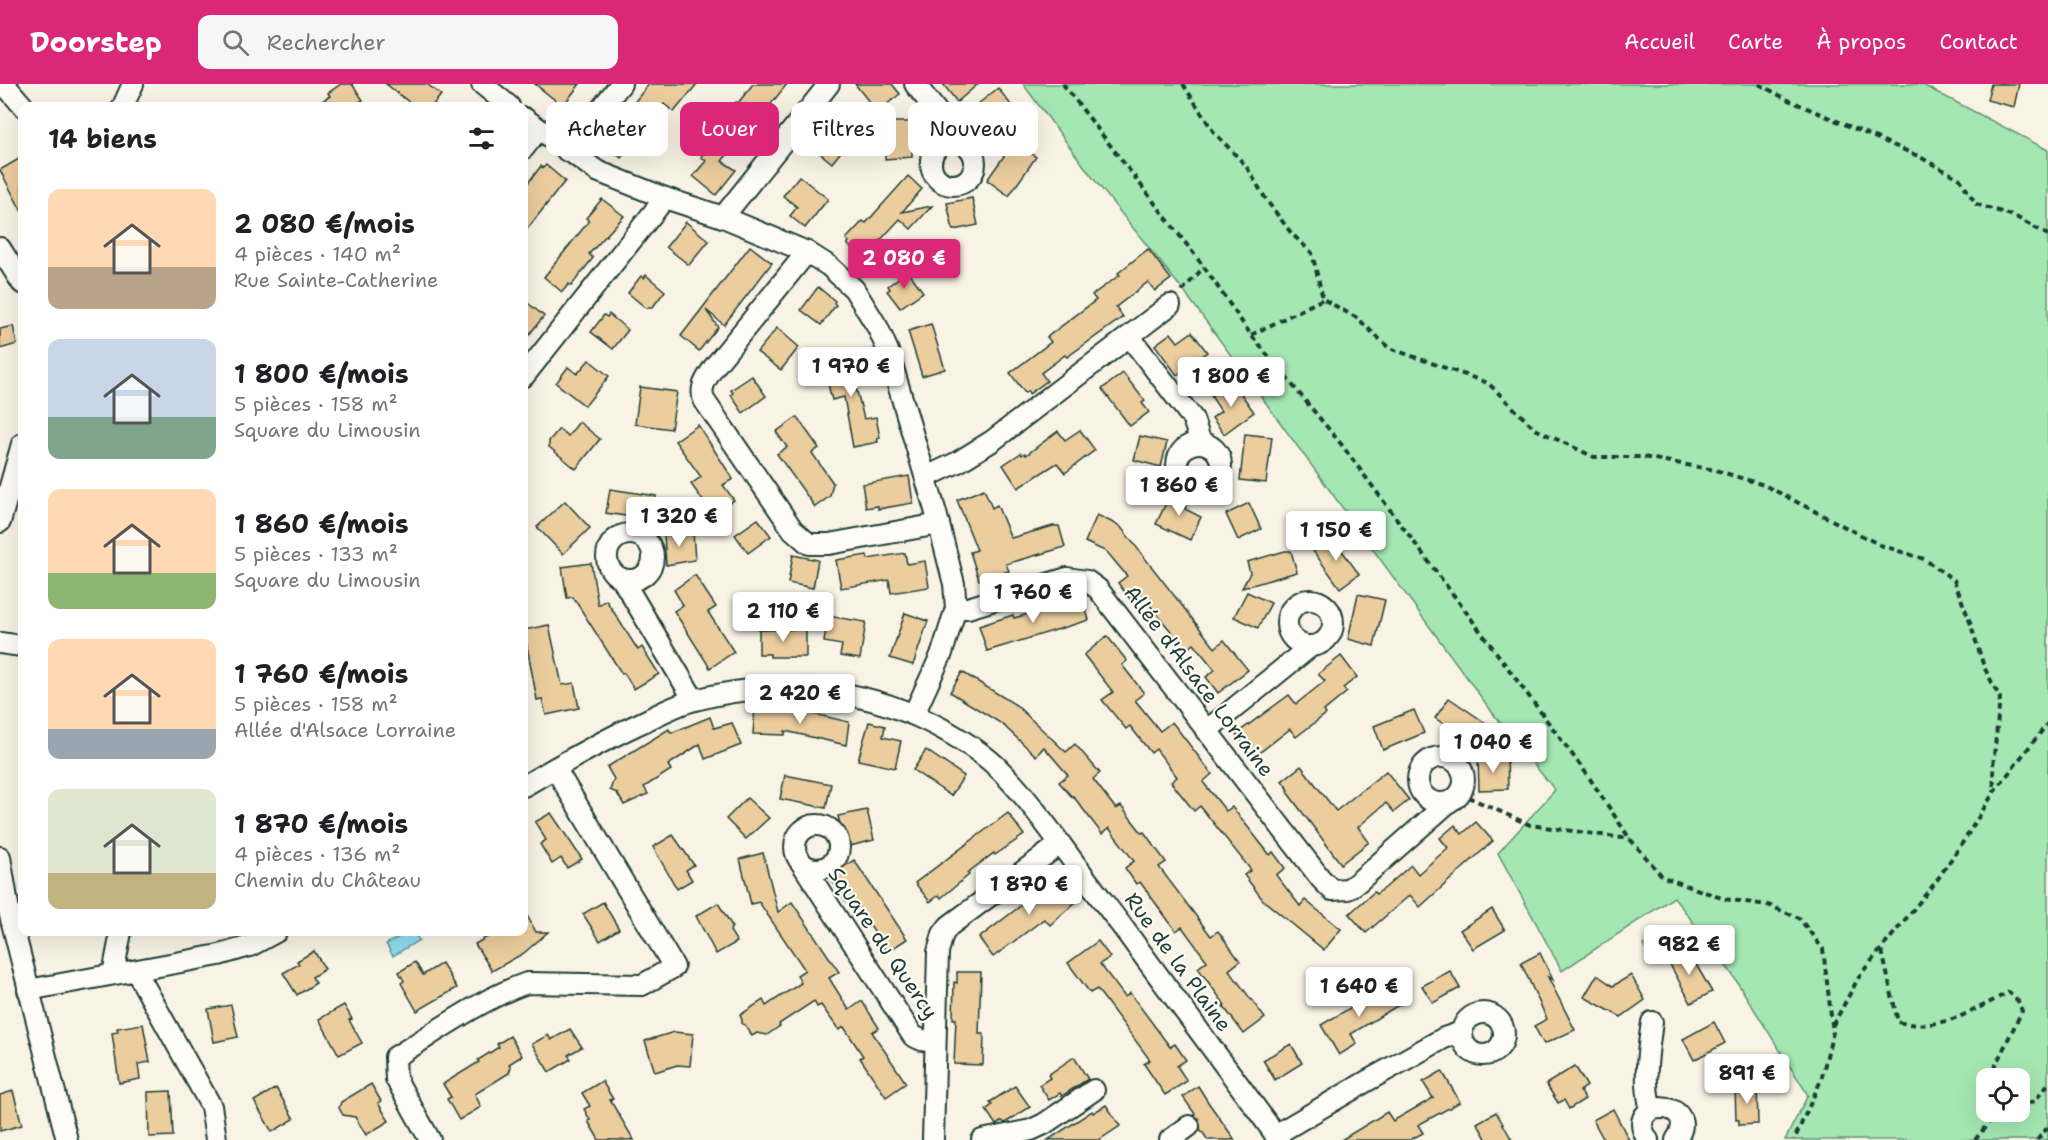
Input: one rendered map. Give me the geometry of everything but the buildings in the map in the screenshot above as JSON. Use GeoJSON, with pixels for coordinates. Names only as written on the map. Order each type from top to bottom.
{"type":"FeatureCollection","features":[{"type":"Feature","properties":{"kind":"street"},"geometry":{"type":"LineString","coordinates":[[4,84],[20,102]]}},
{"type":"Feature","properties":{"kind":"street"},"geometry":{"type":"LineString","coordinates":[[125,102],[133,84]]}},
{"type":"Feature","properties":{"kind":"street"},"geometry":{"type":"LineString","coordinates":[[482,84],[504,102]]}},
{"type":"Feature","properties":{"kind":"street"},"geometry":{"type":"LineString","coordinates":[[606,102],[621,84]]}},
{"type":"Feature","properties":{"kind":"street"},"geometry":{"type":"LineString","coordinates":[[723,217],[829,84]]}},
{"type":"Feature","properties":{"kind":"street"},"geometry":{"type":"LineString","coordinates":[[915,84],[929,102]]}},
{"type":"Feature","properties":{"kind":"street"},"geometry":{"type":"LineString","coordinates":[[531,124],[546,135]]}},
{"type":"Feature","properties":{"kind":"street"},"geometry":{"type":"LineString","coordinates":[[574,156],[597,171],[665,198],[723,217],[807,252],[829,266],[854,289],[878,328],[888,351],[926,477],[954,584],[956,608],[942,653],[914,714]]}},
{"type":"Feature","properties":{"kind":"street"},"geometry":{"type":"LineString","coordinates":[[528,371],[665,198]]}},
{"type":"Feature","properties":{"kind":"street"},"geometry":{"type":"LineString","coordinates":[[0,248],[18,277]]}},
{"type":"Feature","properties":{"kind":"street"},"geometry":{"type":"LineString","coordinates":[[807,252],[714,367],[702,386],[701,394],[793,530],[809,543],[829,543],[939,524]]}},
{"type":"Feature","properties":{"kind":"street"},"geometry":{"type":"LineString","coordinates":[[926,477],[958,462],[992,441],[1170,305]]}},
{"type":"Feature","properties":{"kind":"street"},"geometry":{"type":"LineString","coordinates":[[1130,337],[1193,418],[1201,443]]}},
{"type":"Feature","properties":{"kind":"street"},"geometry":{"type":"LineString","coordinates":[[0,522],[18,458]]}},
{"type":"Feature","properties":{"kind":"street","name":"Allée d'Alsace Lorraine"},"geometry":{"type":"LineString","coordinates":[[956,608],[968,608],[1067,578],[1087,581],[1098,589],[1321,879],[1332,890],[1348,889],[1358,882],[1455,797]]}},
{"type":"Feature","properties":{"kind":"street"},"geometry":{"type":"LineString","coordinates":[[622,579],[693,700]]}},
{"type":"Feature","properties":{"kind":"street"},"geometry":{"type":"LineString","coordinates":[[0,644],[18,646]]}},
{"type":"Feature","properties":{"kind":"street"},"geometry":{"type":"LineString","coordinates":[[1206,731],[1311,646]]}},
{"type":"Feature","properties":{"kind":"street","name":"Rue de la Plaine"},"geometry":{"type":"LineString","coordinates":[[528,784],[614,735],[693,700],[750,689],[840,692],[885,703],[914,714],[973,747],[1013,784],[1060,844],[1277,1138]]}},
{"type":"Feature","properties":{"kind":"street"},"geometry":{"type":"LineString","coordinates":[[430,1140],[396,1078],[395,1057],[512,988],[527,983],[642,985],[674,967],[555,768]]}},
{"type":"Feature","properties":{"kind":"street"},"geometry":{"type":"LineString","coordinates":[[933,1140],[938,952],[943,934],[949,926],[1060,844]]}},
{"type":"Feature","properties":{"kind":"street"},"geometry":{"type":"LineString","coordinates":[[0,857],[9,911],[67,1140]]}},
{"type":"Feature","properties":{"kind":"street","name":"Square du Quercy"},"geometry":{"type":"LineString","coordinates":[[799,859],[913,1036],[934,1042]]}},
{"type":"Feature","properties":{"kind":"street"},"geometry":{"type":"LineString","coordinates":[[113,974],[120,936]]}},
{"type":"Feature","properties":{"kind":"street"},"geometry":{"type":"LineString","coordinates":[[28,990],[219,955],[250,946],[269,936]]}},
{"type":"Feature","properties":{"kind":"street"},"geometry":{"type":"LineString","coordinates":[[136,971],[211,1106],[216,1139]]}},
{"type":"Feature","properties":{"kind":"street"},"geometry":{"type":"LineString","coordinates":[[1651,1110],[1647,1082],[1647,1057],[1652,1022]]}},
{"type":"Feature","properties":{"kind":"street"},"geometry":{"type":"LineString","coordinates":[[1277,1138],[1377,1075],[1444,1038],[1462,1032]]}},
{"type":"Feature","properties":{"kind":"street"},"geometry":{"type":"LineString","coordinates":[[982,1140],[1031,1130],[1044,1124],[1094,1090]]}},
{"type":"Feature","properties":{"kind":"street"},"geometry":{"type":"LineString","coordinates":[[1647,1140],[1642,1124],[1645,1116],[1651,1110],[1667,1107],[1674,1111],[1682,1125],[1676,1140]]}},
{"type":"Feature","properties":{"kind":"street"},"geometry":{"type":"LineString","coordinates":[[1170,1140],[1189,1126]]}},
{"type":"Feature","properties":{"kind":"path"},"geometry":{"type":"LineString","coordinates":[[1063,84],[1204,267],[1251,335],[1341,444],[1586,773],[1630,839],[1662,877],[1724,899],[1768,905],[1799,918],[1823,950],[1833,1032],[1821,1080],[1794,1140]]}},
{"type":"Feature","properties":{"kind":"path"},"geometry":{"type":"LineString","coordinates":[[1183,84],[1213,131],[1246,166],[1267,201],[1292,234],[1312,253],[1323,299],[1358,318],[1389,348],[1488,383],[1535,429],[1594,457],[1643,457],[1715,470],[1764,484],[1880,545],[1924,559],[1954,580],[1984,668],[2000,698],[1993,766],[1994,792]]}},
{"type":"Feature","properties":{"kind":"path"},"geometry":{"type":"LineString","coordinates":[[1759,84],[1786,99],[1918,156],[1960,179],[1976,204],[2014,216],[2048,235]]}},
{"type":"Feature","properties":{"kind":"path"},"geometry":{"type":"LineString","coordinates":[[1170,305],[1204,267]]}},
{"type":"Feature","properties":{"kind":"path"},"geometry":{"type":"LineString","coordinates":[[1251,335],[1323,299]]}},
{"type":"Feature","properties":{"kind":"path"},"geometry":{"type":"LineString","coordinates":[[1833,1026],[1860,975],[1935,883],[1994,792],[2048,723]]}},
{"type":"Feature","properties":{"kind":"path"},"geometry":{"type":"LineString","coordinates":[[1455,797],[1530,825],[1630,839]]}},
{"type":"Feature","properties":{"kind":"path"},"geometry":{"type":"LineString","coordinates":[[1881,950],[1898,1022],[1912,1025],[1945,1023],[2009,993],[2018,1001],[2022,1011],[1996,1068]]}},
{"type":"Feature","properties":{"kind":"path"},"geometry":{"type":"LineString","coordinates":[[2030,1103],[2035,1101],[2048,1084]]}},
{"type":"Feature","properties":{"kind":"path"},"geometry":{"type":"LineString","coordinates":[[1975,1140],[1988,1122]]}},
{"type":"Feature","properties":{"kind":"path"},"geometry":{"type":"LineString","coordinates":[[2037,1140],[2048,1127]]}},
{"type":"Feature","properties":{"kind":"green space"},"geometry":{"type":"Polygon","coordinates":[[[1023,84],[1921,84],[2048,150],[2048,1140],[1785,1140],[1808,1095],[1732,974],[1674,897],[1562,971],[1498,853],[1555,790],[1503,727],[1186,294],[1093,178],[1023,84]]]}},
{"type":"Feature","properties":{"kind":"water"},"geometry":{"type":"Polygon","coordinates":[[[1663,934],[1668,944],[1648,955],[1643,945],[1663,934]]]}},
{"type":"Feature","properties":{"kind":"water"},"geometry":{"type":"Polygon","coordinates":[[[401,936],[416,936],[419,940],[393,956],[386,944],[401,936]]]}}]}
